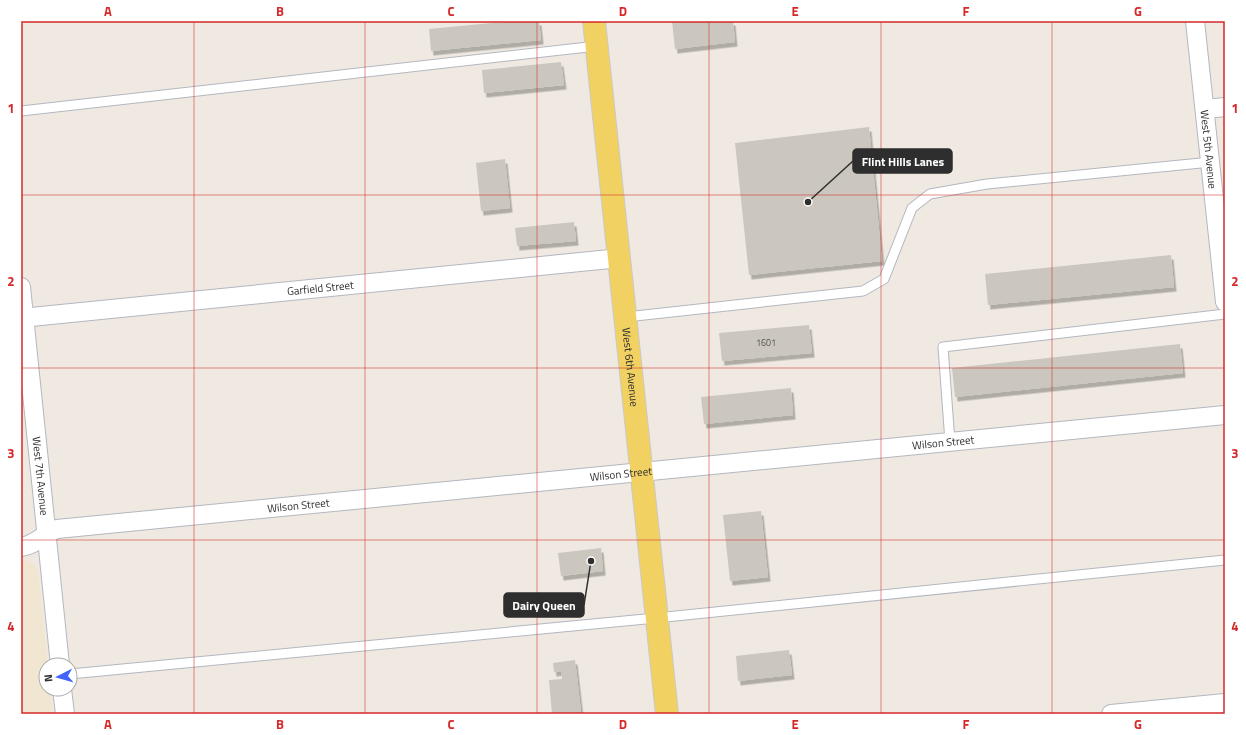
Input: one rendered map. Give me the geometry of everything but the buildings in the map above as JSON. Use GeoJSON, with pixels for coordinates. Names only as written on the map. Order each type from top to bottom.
{"type":"FeatureCollection","features":[{"type":"Feature","properties":{"kind":"main road","name":"West 6th Avenue"},"geometry":{"type":"LineString","coordinates":[[594,21],[620,258],[666,714]]}},
{"type":"Feature","properties":{"kind":"street","name":"West 5th Avenue"},"geometry":{"type":"LineString","coordinates":[[1195,21],[1206,109],[1225,302]]}},
{"type":"Feature","properties":{"kind":"street"},"geometry":{"type":"LineString","coordinates":[[1206,109],[1225,107]]}},
{"type":"Feature","properties":{"kind":"street","name":"Garfield Street"},"geometry":{"type":"LineString","coordinates":[[23,318],[620,258]]}},
{"type":"Feature","properties":{"kind":"street","name":"West 7th Avenue"},"geometry":{"type":"LineString","coordinates":[[21,287],[45,533],[59,657]]}},
{"type":"Feature","properties":{"kind":"street","name":"Wilson Street"},"geometry":{"type":"LineString","coordinates":[[21,546],[29,546],[38,541],[45,533],[57,528],[1225,415]]}},
{"type":"Feature","properties":{"kind":"street"},"geometry":{"type":"LineString","coordinates":[[63,697],[65,714]]}},
{"type":"Feature","properties":{"kind":"street"},"geometry":{"type":"LineString","coordinates":[[1110,714],[1225,703]]}},
{"type":"Feature","properties":{"kind":"lane"},"geometry":{"type":"LineString","coordinates":[[21,111],[597,46]]}},
{"type":"Feature","properties":{"kind":"lane"},"geometry":{"type":"LineString","coordinates":[[626,316],[863,291],[884,279],[912,208],[930,194],[987,184],[1211,162]]}},
{"type":"Feature","properties":{"kind":"lane"},"geometry":{"type":"LineString","coordinates":[[950,442],[943,346],[1225,314]]}},
{"type":"Feature","properties":{"kind":"lane"},"geometry":{"type":"LineString","coordinates":[[78,673],[656,618],[1225,560]]}},
{"type":"Feature","properties":{"kind":"shaded area"},"geometry":{"type":"Polygon","coordinates":[[[23,559],[33,563],[38,571],[47,657],[38,657],[38,697],[51,697],[53,714],[21,714],[21,560],[23,559]]]}},
{"type":"Feature","properties":{"kind":"place","name":"Flint Hills Lanes"},"geometry":{"type":"Point","coordinates":[808,202]}},
{"type":"Feature","properties":{"kind":"place","name":"Dairy Queen"},"geometry":{"type":"Point","coordinates":[591,561]}}]}
